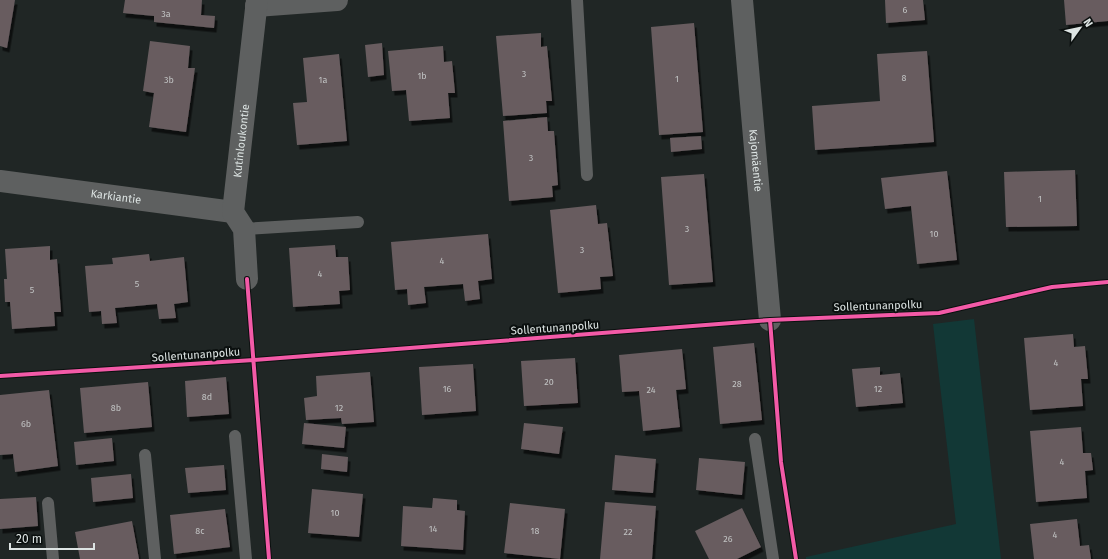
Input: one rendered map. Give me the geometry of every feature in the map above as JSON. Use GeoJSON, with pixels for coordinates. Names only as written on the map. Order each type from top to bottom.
{"type":"FeatureCollection","features":[{"type":"Feature","properties":{"kind":"street"},"geometry":{"type":"LineString","coordinates":[[257,3],[337,0]]}},
{"type":"Feature","properties":{"kind":"street","name":"Kajomäentie"},"geometry":{"type":"LineString","coordinates":[[742,0],[770,320]]}},
{"type":"Feature","properties":{"kind":"street","name":"Kutinloukontie"},"geometry":{"type":"LineString","coordinates":[[247,279],[238,221],[257,3]]}},
{"type":"Feature","properties":{"kind":"street","name":"Karkiantie"},"geometry":{"type":"LineString","coordinates":[[0,181],[238,221]]}},
{"type":"Feature","properties":{"kind":"lane"},"geometry":{"type":"LineString","coordinates":[[577,0],[587,175]]}},
{"type":"Feature","properties":{"kind":"lane"},"geometry":{"type":"LineString","coordinates":[[238,221],[358,222]]}},
{"type":"Feature","properties":{"kind":"lane"},"geometry":{"type":"LineString","coordinates":[[235,436],[246,559]]}},
{"type":"Feature","properties":{"kind":"lane"},"geometry":{"type":"LineString","coordinates":[[755,439],[773,559]]}},
{"type":"Feature","properties":{"kind":"lane"},"geometry":{"type":"LineString","coordinates":[[145,455],[155,559]]}},
{"type":"Feature","properties":{"kind":"lane"},"geometry":{"type":"LineString","coordinates":[[48,503],[53,559]]}},
{"type":"Feature","properties":{"kind":"shaded area"},"geometry":{"type":"Polygon","coordinates":[[[974,319],[1001,559],[806,559],[806,557],[956,524],[933,324],[974,319]]]}},
{"type":"Feature","properties":{"kind":"building"},"geometry":{"type":"Polygon","coordinates":[[[0,0],[15,0],[7,48],[0,46],[0,0]]]}},
{"type":"Feature","properties":{"kind":"building"},"geometry":{"type":"Polygon","coordinates":[[[125,0],[202,0],[201,15],[215,16],[214,28],[154,22],[154,16],[123,13],[125,0]]]}},
{"type":"Feature","properties":{"kind":"building"},"geometry":{"type":"Polygon","coordinates":[[[885,0],[923,0],[925,20],[886,23],[885,0]]]}},
{"type":"Feature","properties":{"kind":"building"},"geometry":{"type":"Polygon","coordinates":[[[1064,0],[1108,0],[1108,21],[1066,25],[1064,0]]]}},
{"type":"Feature","properties":{"kind":"building"},"geometry":{"type":"Polygon","coordinates":[[[694,23],[703,132],[659,135],[651,27],[694,23]]]}},
{"type":"Feature","properties":{"kind":"building"},"geometry":{"type":"Polygon","coordinates":[[[541,33],[541,47],[547,46],[552,101],[546,101],[547,113],[503,116],[496,36],[541,33]]]}},
{"type":"Feature","properties":{"kind":"building"},"geometry":{"type":"Polygon","coordinates":[[[150,41],[190,46],[188,68],[195,68],[186,132],[149,127],[154,93],[143,91],[150,41]]]}},
{"type":"Feature","properties":{"kind":"building"},"geometry":{"type":"Polygon","coordinates":[[[382,43],[384,75],[368,77],[365,45],[382,43]]]}},
{"type":"Feature","properties":{"kind":"building"},"geometry":{"type":"Polygon","coordinates":[[[443,46],[444,62],[452,61],[455,93],[448,93],[450,118],[409,121],[406,90],[392,91],[388,51],[443,46]]]}},
{"type":"Feature","properties":{"kind":"building"},"geometry":{"type":"Polygon","coordinates":[[[927,51],[934,142],[815,150],[812,106],[880,101],[877,54],[927,51]]]}},
{"type":"Feature","properties":{"kind":"building"},"geometry":{"type":"Polygon","coordinates":[[[339,54],[347,141],[297,145],[293,103],[307,102],[303,58],[339,54]]]}},
{"type":"Feature","properties":{"kind":"building"},"geometry":{"type":"Polygon","coordinates":[[[547,117],[548,131],[554,131],[558,185],[552,186],[553,197],[509,201],[503,121],[547,117]]]}},
{"type":"Feature","properties":{"kind":"building"},"geometry":{"type":"Polygon","coordinates":[[[701,136],[702,149],[671,152],[670,138],[701,136]]]}},
{"type":"Feature","properties":{"kind":"building"},"geometry":{"type":"Polygon","coordinates":[[[1075,170],[1077,226],[1006,227],[1004,172],[1075,170]]]}},
{"type":"Feature","properties":{"kind":"building"},"geometry":{"type":"Polygon","coordinates":[[[947,171],[957,260],[917,264],[911,206],[885,209],[881,178],[947,171]]]}},
{"type":"Feature","properties":{"kind":"building"},"geometry":{"type":"Polygon","coordinates":[[[704,174],[713,282],[669,285],[661,177],[704,174]]]}},
{"type":"Feature","properties":{"kind":"building"},"geometry":{"type":"Polygon","coordinates":[[[596,205],[598,224],[607,223],[613,276],[600,277],[601,289],[558,293],[550,210],[596,205]]]}},
{"type":"Feature","properties":{"kind":"building"},"geometry":{"type":"Polygon","coordinates":[[[488,234],[492,279],[478,281],[480,299],[465,301],[463,284],[424,287],[426,303],[408,305],[407,289],[395,290],[391,242],[488,234]]]}},
{"type":"Feature","properties":{"kind":"building"},"geometry":{"type":"Polygon","coordinates":[[[335,245],[336,257],[348,257],[350,290],[339,291],[340,304],[293,307],[289,248],[335,245]]]}},
{"type":"Feature","properties":{"kind":"building"},"geometry":{"type":"Polygon","coordinates":[[[50,246],[50,260],[57,259],[61,312],[54,312],[55,326],[12,329],[10,302],[5,302],[4,279],[7,279],[5,249],[50,246]]]}},
{"type":"Feature","properties":{"kind":"building"},"geometry":{"type":"Polygon","coordinates":[[[149,254],[150,261],[184,257],[188,302],[174,304],[176,318],[159,319],[157,304],[115,308],[117,323],[102,324],[101,311],[89,312],[85,266],[113,264],[112,258],[149,254]]]}},
{"type":"Feature","properties":{"kind":"building"},"geometry":{"type":"Polygon","coordinates":[[[1073,334],[1074,347],[1085,346],[1088,379],[1081,379],[1083,406],[1030,410],[1024,338],[1073,334]]]}},
{"type":"Feature","properties":{"kind":"building"},"geometry":{"type":"Polygon","coordinates":[[[754,343],[762,420],[720,424],[713,347],[754,343]]]}},
{"type":"Feature","properties":{"kind":"building"},"geometry":{"type":"Polygon","coordinates":[[[682,349],[686,389],[676,390],[680,427],[643,431],[639,391],[622,392],[619,355],[682,349]]]}},
{"type":"Feature","properties":{"kind":"building"},"geometry":{"type":"Polygon","coordinates":[[[575,358],[578,403],[524,406],[521,361],[575,358]]]}},
{"type":"Feature","properties":{"kind":"building"},"geometry":{"type":"Polygon","coordinates":[[[473,364],[476,411],[422,415],[419,367],[473,364]]]}},
{"type":"Feature","properties":{"kind":"building"},"geometry":{"type":"Polygon","coordinates":[[[880,367],[880,375],[900,373],[903,403],[856,407],[852,369],[880,367]]]}},
{"type":"Feature","properties":{"kind":"building"},"geometry":{"type":"Polygon","coordinates":[[[370,372],[374,422],[342,424],[341,418],[306,420],[304,398],[317,396],[316,376],[370,372]]]}},
{"type":"Feature","properties":{"kind":"building"},"geometry":{"type":"Polygon","coordinates":[[[226,377],[229,414],[187,417],[185,381],[226,377]]]}},
{"type":"Feature","properties":{"kind":"building"},"geometry":{"type":"Polygon","coordinates":[[[148,382],[152,427],[84,433],[80,388],[148,382]]]}},
{"type":"Feature","properties":{"kind":"building"},"geometry":{"type":"Polygon","coordinates":[[[49,390],[58,466],[15,472],[13,454],[0,455],[0,395],[49,390]]]}},
{"type":"Feature","properties":{"kind":"building"},"geometry":{"type":"Polygon","coordinates":[[[304,423],[346,427],[344,448],[302,444],[304,423]]]}},
{"type":"Feature","properties":{"kind":"building"},"geometry":{"type":"Polygon","coordinates":[[[524,423],[563,427],[559,454],[521,449],[524,423]]]}},
{"type":"Feature","properties":{"kind":"building"},"geometry":{"type":"Polygon","coordinates":[[[1081,427],[1083,453],[1091,453],[1093,470],[1085,471],[1087,498],[1036,502],[1030,431],[1081,427]]]}},
{"type":"Feature","properties":{"kind":"building"},"geometry":{"type":"Polygon","coordinates":[[[112,438],[114,461],[76,465],[74,442],[112,438]]]}},
{"type":"Feature","properties":{"kind":"building"},"geometry":{"type":"Polygon","coordinates":[[[322,454],[348,457],[347,472],[321,469],[322,454]]]}},
{"type":"Feature","properties":{"kind":"building"},"geometry":{"type":"Polygon","coordinates":[[[615,455],[656,459],[653,493],[612,490],[615,455]]]}},
{"type":"Feature","properties":{"kind":"building"},"geometry":{"type":"Polygon","coordinates":[[[699,458],[745,462],[742,495],[696,490],[699,458]]]}},
{"type":"Feature","properties":{"kind":"building"},"geometry":{"type":"Polygon","coordinates":[[[224,465],[226,490],[188,493],[185,468],[224,465]]]}},
{"type":"Feature","properties":{"kind":"building"},"geometry":{"type":"Polygon","coordinates":[[[131,474],[133,498],[93,502],[91,478],[131,474]]]}},
{"type":"Feature","properties":{"kind":"building"},"geometry":{"type":"Polygon","coordinates":[[[312,489],[363,494],[359,537],[308,533],[312,489]]]}},
{"type":"Feature","properties":{"kind":"building"},"geometry":{"type":"Polygon","coordinates":[[[36,497],[38,526],[0,529],[0,499],[36,497]]]}},
{"type":"Feature","properties":{"kind":"building"},"geometry":{"type":"Polygon","coordinates":[[[433,498],[457,500],[457,510],[465,511],[463,550],[401,546],[403,506],[432,508],[433,498]]]}},
{"type":"Feature","properties":{"kind":"building"},"geometry":{"type":"Polygon","coordinates":[[[605,502],[656,506],[652,559],[600,559],[605,502]]]}},
{"type":"Feature","properties":{"kind":"building"},"geometry":{"type":"Polygon","coordinates":[[[510,503],[565,509],[560,559],[504,553],[510,503]]]}},
{"type":"Feature","properties":{"kind":"building"},"geometry":{"type":"Polygon","coordinates":[[[742,508],[761,547],[737,559],[709,559],[695,531],[742,508]]]}},
{"type":"Feature","properties":{"kind":"building"},"geometry":{"type":"Polygon","coordinates":[[[225,509],[230,547],[174,554],[170,515],[225,509]]]}},
{"type":"Feature","properties":{"kind":"building"},"geometry":{"type":"Polygon","coordinates":[[[1077,519],[1080,546],[1089,545],[1091,559],[1034,559],[1030,524],[1077,519]]]}},
{"type":"Feature","properties":{"kind":"building"},"geometry":{"type":"Polygon","coordinates":[[[132,521],[139,559],[80,559],[75,532],[132,521]]]}},
{"type":"Feature","properties":{"kind":"cycle path"},"geometry":{"type":"LineString","coordinates":[[247,279],[269,559]]}},
{"type":"Feature","properties":{"kind":"cycle path","name":"Sollentunanpolku"},"geometry":{"type":"LineString","coordinates":[[0,376],[254,360],[770,320],[939,313],[1052,287],[1108,282]]}},
{"type":"Feature","properties":{"kind":"cycle path"},"geometry":{"type":"LineString","coordinates":[[770,320],[781,462],[796,559]]}}]}
